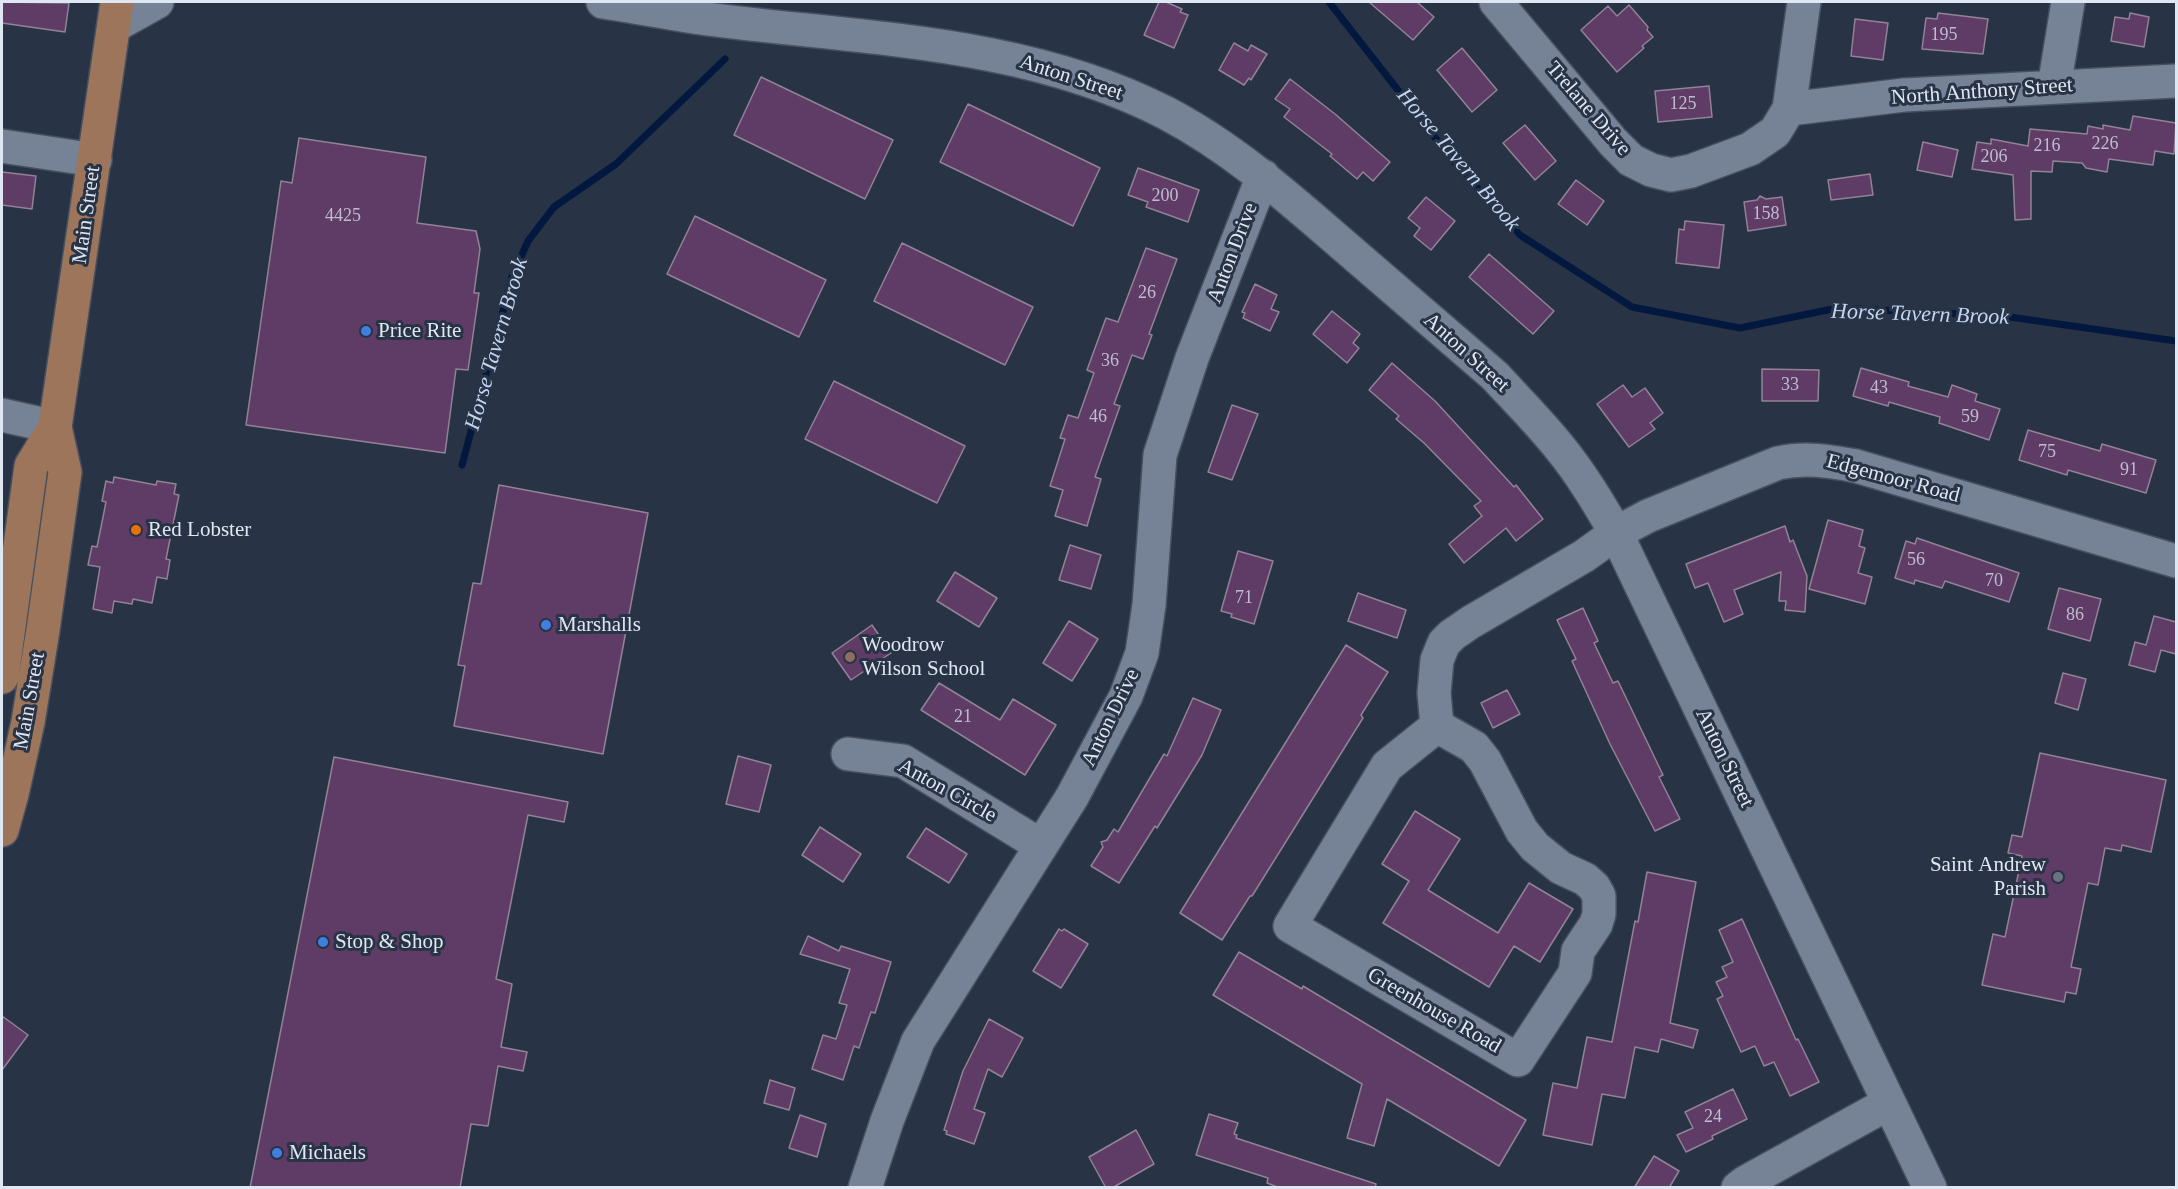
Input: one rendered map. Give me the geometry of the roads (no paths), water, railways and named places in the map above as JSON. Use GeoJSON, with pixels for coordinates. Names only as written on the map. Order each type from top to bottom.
{"type":"FeatureCollection","features":[{"type":"Feature","properties":{"kind":"main road","name":"Main Street"},"geometry":{"type":"LineString","coordinates":[[2,830],[12,794],[36,674],[65,472],[55,427],[115,14]]}},
{"type":"Feature","properties":{"kind":"main road","name":"Main Street"},"geometry":{"type":"LineString","coordinates":[[2,667],[31,466],[55,427]]}},
{"type":"Feature","properties":{"kind":"street"},"geometry":{"type":"LineString","coordinates":[[115,14],[157,2]]}},
{"type":"Feature","properties":{"kind":"street","name":"Anton Street"},"geometry":{"type":"LineString","coordinates":[[603,2],[706,18],[963,48],[1024,61],[1095,81],[1166,113],[1213,140],[1263,176],[1495,376],[1530,412],[1561,449],[1589,487],[1616,533],[1930,1188]]}},
{"type":"Feature","properties":{"kind":"street","name":"Trelane Drive"},"geometry":{"type":"LineString","coordinates":[[1496,2],[1613,142],[1630,160],[1651,170],[1671,175],[1691,171],[1750,149],[1775,132],[1789,109]]}},
{"type":"Feature","properties":{"kind":"street"},"geometry":{"type":"LineString","coordinates":[[1789,109],[1804,2]]}},
{"type":"Feature","properties":{"kind":"street"},"geometry":{"type":"LineString","coordinates":[[2054,87],[2068,2]]}},
{"type":"Feature","properties":{"kind":"street","name":"North Anthony Street"},"geometry":{"type":"LineString","coordinates":[[1789,109],[1904,95],[2176,81]]}},
{"type":"Feature","properties":{"kind":"street"},"geometry":{"type":"LineString","coordinates":[[2,146],[94,160]]}},
{"type":"Feature","properties":{"kind":"street","name":"Anton Drive"},"geometry":{"type":"LineString","coordinates":[[865,1188],[886,1121],[918,1041],[1072,797],[1126,696],[1142,653],[1149,605],[1160,456],[1192,358],[1263,176]]}},
{"type":"Feature","properties":{"kind":"street"},"geometry":{"type":"LineString","coordinates":[[2,415],[55,427]]}},
{"type":"Feature","properties":{"kind":"street","name":"Edgemoor Road"},"geometry":{"type":"LineString","coordinates":[[1616,533],[1648,516],[1778,463],[1794,459],[1815,459],[1856,466],[2176,561]]}},
{"type":"Feature","properties":{"kind":"street"},"geometry":{"type":"LineString","coordinates":[[1437,726],[1434,693],[1437,660],[1444,643],[1471,622],[1584,556],[1616,533]]}},
{"type":"Feature","properties":{"kind":"street"},"geometry":{"type":"LineString","coordinates":[[2,667],[36,674]]}},
{"type":"Feature","properties":{"kind":"street","name":"Greenhouse Road"},"geometry":{"type":"LineString","coordinates":[[1437,726],[1474,747],[1485,761],[1522,831],[1535,847],[1561,868],[1585,879],[1594,887],[1599,896],[1599,914],[1596,924],[1578,951],[1575,973],[1518,1060],[1290,926],[1387,766],[1437,726]]}},
{"type":"Feature","properties":{"kind":"street","name":"Anton Circle"},"geometry":{"type":"LineString","coordinates":[[848,754],[903,761],[1040,845]]}},
{"type":"Feature","properties":{"kind":"street"},"geometry":{"type":"LineString","coordinates":[[1738,1188],[1889,1103]]}},
{"type":"Feature","properties":{"kind":"waterway","name":"Horse Tavern Brook"},"geometry":{"type":"LineString","coordinates":[[1329,2],[1455,163],[1520,235],[1632,307],[1740,328],[1837,308],[2003,316],[2176,341]]}},
{"type":"Feature","properties":{"kind":"waterway","name":"Horse Tavern Brook"},"geometry":{"type":"LineString","coordinates":[[462,465],[512,277],[528,241],[554,207],[616,164],[725,59]]}},
{"type":"Feature","properties":{"kind":"place","name":"Price Rite"},"geometry":{"type":"Point","coordinates":[366,331]}},
{"type":"Feature","properties":{"kind":"place","name":"Red Lobster"},"geometry":{"type":"Point","coordinates":[136,530]}},
{"type":"Feature","properties":{"kind":"place","name":"Marshalls"},"geometry":{"type":"Point","coordinates":[546,625]}},
{"type":"Feature","properties":{"kind":"place","name":"Woodrow Wilson School"},"geometry":{"type":"Point","coordinates":[850,657]}},
{"type":"Feature","properties":{"kind":"place","name":"Saint Andrew Parish"},"geometry":{"type":"Point","coordinates":[2058,877]}},
{"type":"Feature","properties":{"kind":"place","name":"Stop & Shop"},"geometry":{"type":"Point","coordinates":[323,942]}},
{"type":"Feature","properties":{"kind":"place","name":"Michaels"},"geometry":{"type":"Point","coordinates":[277,1153]}}]}
